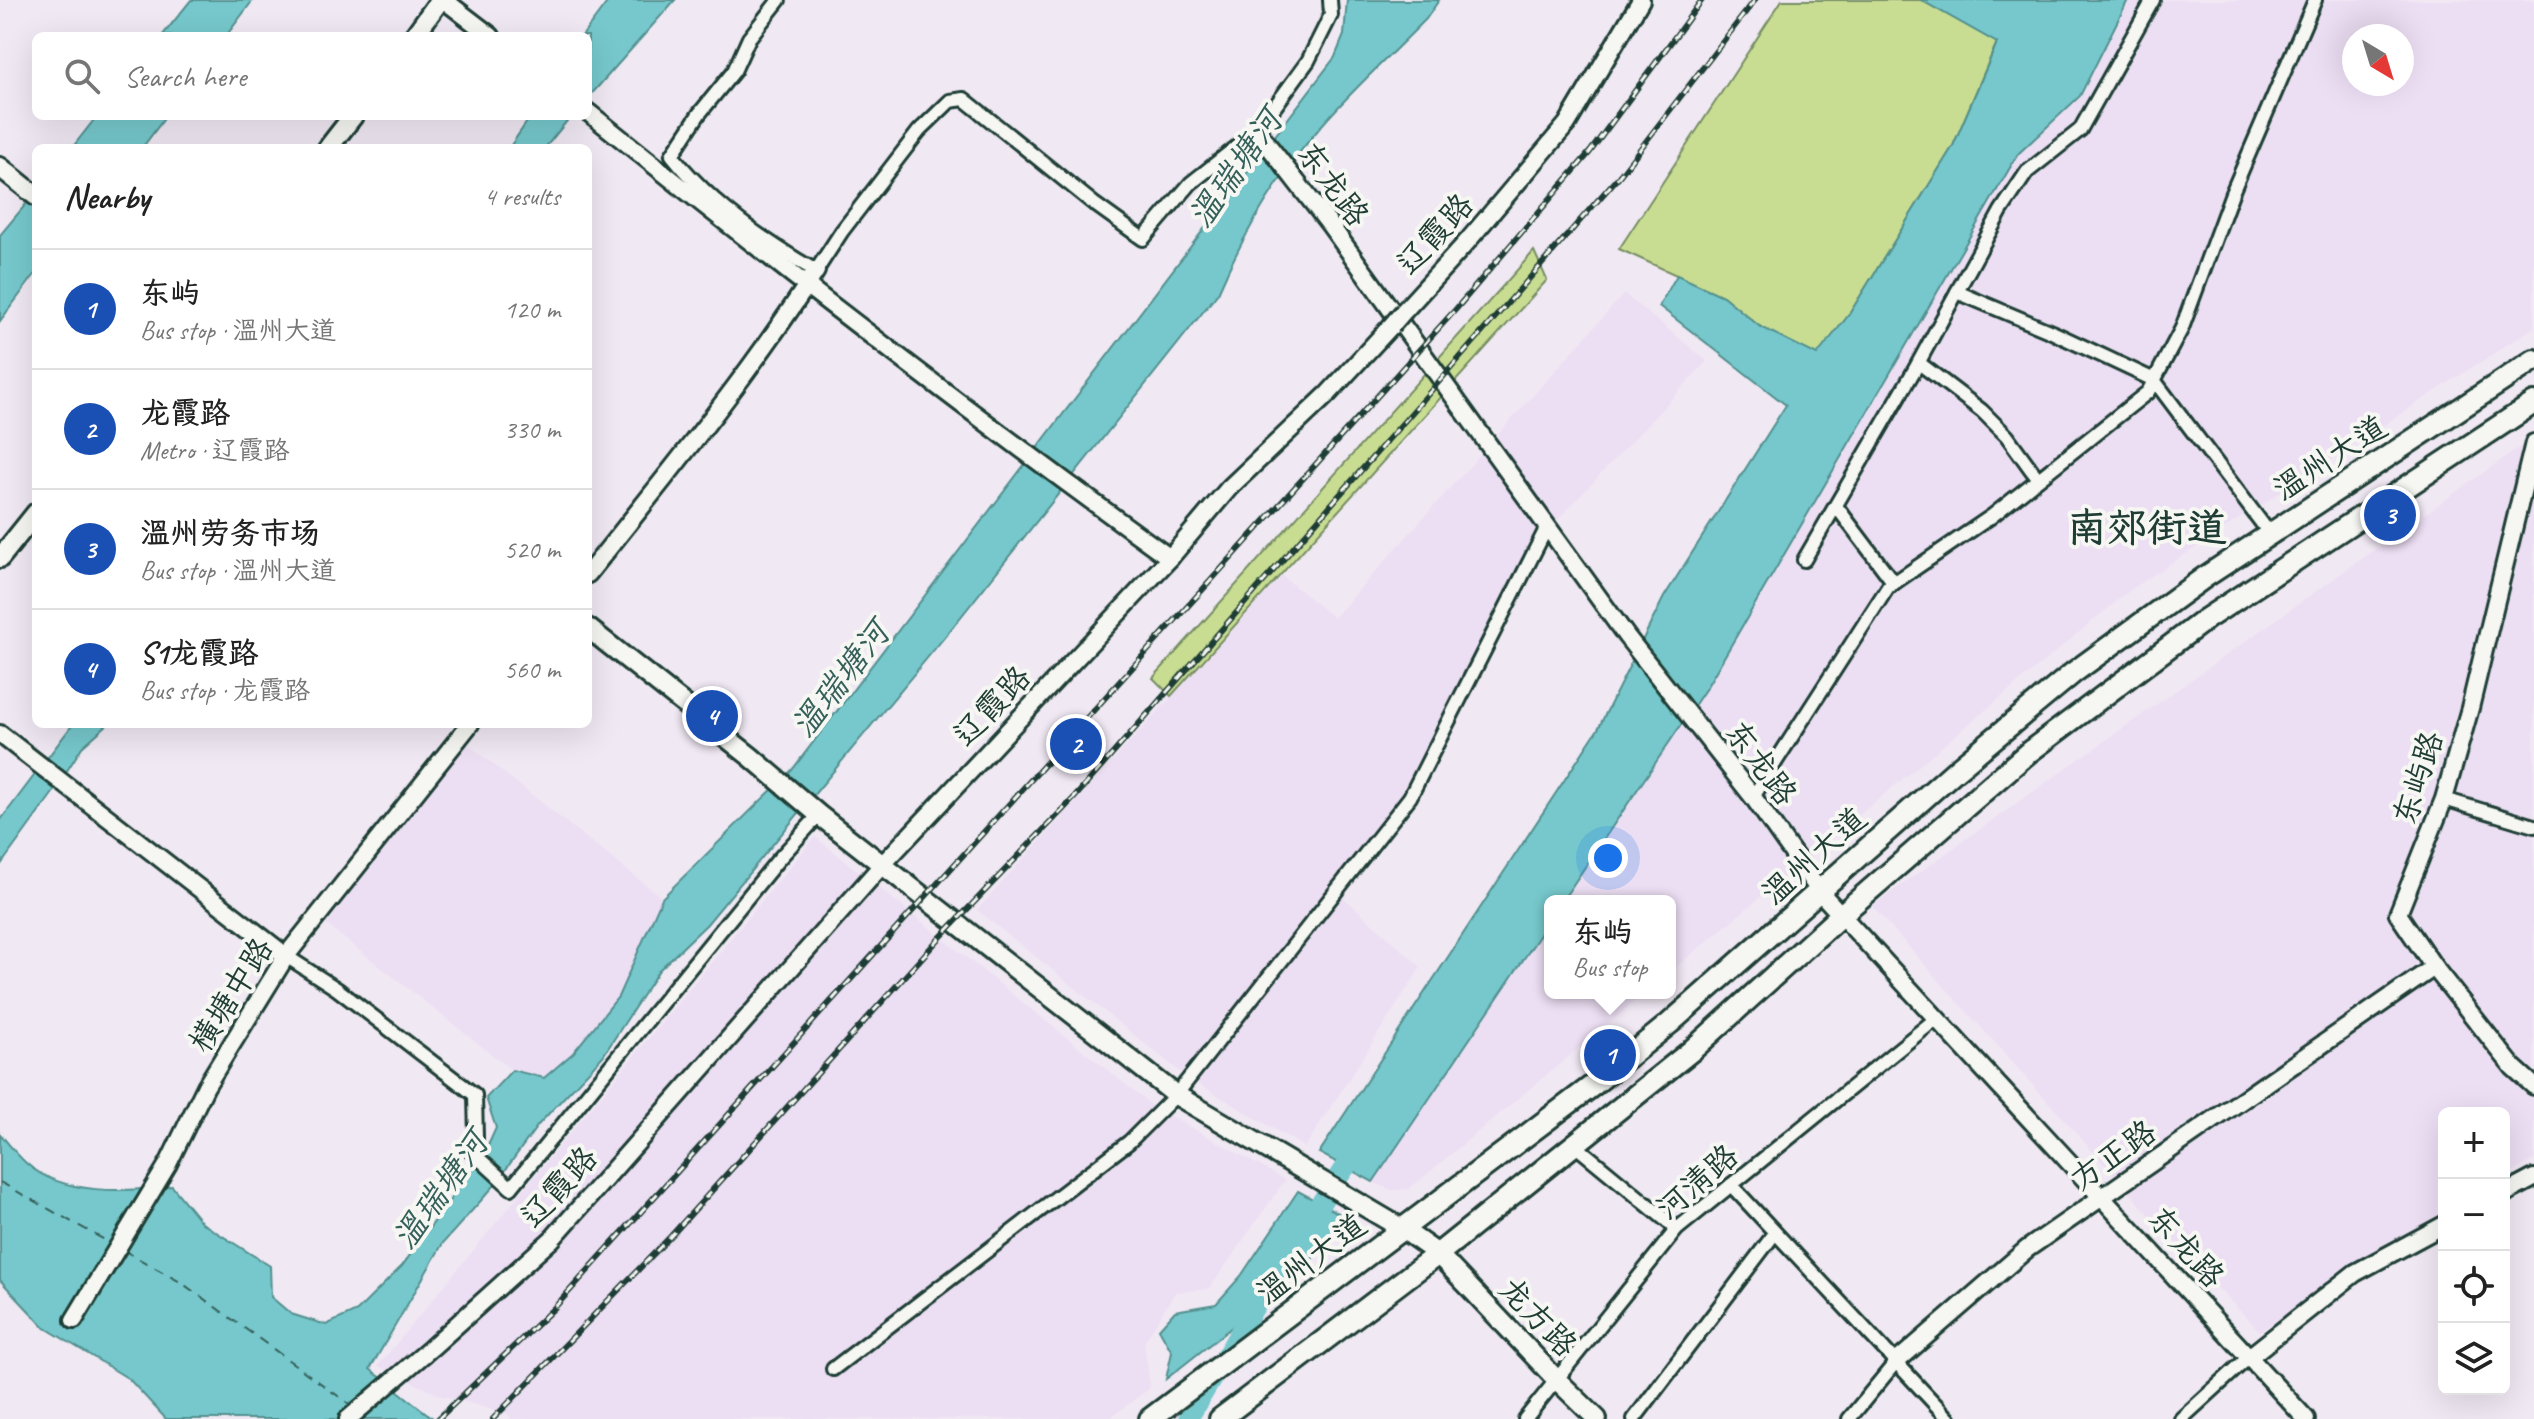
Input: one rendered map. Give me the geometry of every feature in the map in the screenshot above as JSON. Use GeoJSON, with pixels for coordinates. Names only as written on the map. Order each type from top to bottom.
{"type":"FeatureCollection","features":[{"type":"Feature","properties":{"kind":"main road"},"geometry":{"type":"LineString","coordinates":[[417,32],[442,0]]}},
{"type":"Feature","properties":{"kind":"main road"},"geometry":{"type":"LineString","coordinates":[[331,144],[350,120]]}},
{"type":"Feature","properties":{"kind":"main road"},"geometry":{"type":"LineString","coordinates":[[0,167],[32,193]]}},
{"type":"Feature","properties":{"kind":"main road","name":"温州大道"},"geometry":{"type":"LineString","coordinates":[[1150,1419],[1596,1083],[1670,1023],[1991,740],[2073,673],[2205,577],[2534,360]]}},
{"type":"Feature","properties":{"kind":"main road","name":"温州大道"},"geometry":{"type":"LineString","coordinates":[[1220,1419],[1576,1146],[1691,1051],[1841,915],[2029,752],[2206,619],[2534,403]]}},
{"type":"Feature","properties":{"kind":"main road"},"geometry":{"type":"LineString","coordinates":[[0,558],[32,518]]}},
{"type":"Feature","properties":{"kind":"main road","name":"龙方路"},"geometry":{"type":"LineString","coordinates":[[592,631],[819,815],[1176,1095],[1401,1228],[1438,1254],[1597,1419]]}},
{"type":"Feature","properties":{"kind":"street"},"geometry":{"type":"LineString","coordinates":[[442,0],[486,32]]}},
{"type":"Feature","properties":{"kind":"street"},"geometry":{"type":"LineString","coordinates":[[779,0],[749,38],[734,71],[699,114],[672,155],[691,179],[1016,447],[1170,558]]}},
{"type":"Feature","properties":{"kind":"street"},"geometry":{"type":"LineString","coordinates":[[592,569],[720,408],[792,310],[842,231],[919,131],[950,101],[964,99],[1093,203],[1143,239],[1191,183],[1260,134],[1308,61],[1331,15],[1330,0]]}},
{"type":"Feature","properties":{"kind":"street","name":"辽霞路"},"geometry":{"type":"LineString","coordinates":[[348,1419],[552,1239],[882,865],[1170,558],[1229,488],[1328,394],[1391,326],[1567,124],[1641,0]]}},
{"type":"Feature","properties":{"kind":"street"},"geometry":{"type":"LineString","coordinates":[[1804,560],[1919,363],[2001,211],[2027,172],[2080,130],[2153,0]]}},
{"type":"Feature","properties":{"kind":"street"},"geometry":{"type":"LineString","coordinates":[[1753,797],[1888,587],[1992,516],[2148,392],[2182,328],[2232,193],[2315,0]]}},
{"type":"Feature","properties":{"kind":"street"},"geometry":{"type":"LineString","coordinates":[[592,115],[641,156],[811,278]]}},
{"type":"Feature","properties":{"kind":"street","name":"东龙路"},"geometry":{"type":"LineString","coordinates":[[1260,134],[1636,649],[1753,797],[1820,892],[2306,1419]]}},
{"type":"Feature","properties":{"kind":"street"},"geometry":{"type":"LineString","coordinates":[[1957,292],[2154,380],[2270,534]]}},
{"type":"Feature","properties":{"kind":"street"},"geometry":{"type":"LineString","coordinates":[[1919,363],[1982,411],[2007,436],[2038,479]]}},
{"type":"Feature","properties":{"kind":"street","name":"东屿路"},"geometry":{"type":"LineString","coordinates":[[2534,443],[2470,708],[2444,799],[2398,914],[2434,967],[2513,1067],[2534,1086]]}},
{"type":"Feature","properties":{"kind":"street"},"geometry":{"type":"LineString","coordinates":[[1836,506],[1894,583]]}},
{"type":"Feature","properties":{"kind":"street"},"geometry":{"type":"LineString","coordinates":[[833,1369],[1129,1142],[1176,1095],[1410,797],[1547,527]]}},
{"type":"Feature","properties":{"kind":"street","name":"横塘中路"},"geometry":{"type":"LineString","coordinates":[[74,1320],[168,1164],[206,1086],[286,956],[467,728]]}},
{"type":"Feature","properties":{"kind":"street"},"geometry":{"type":"LineString","coordinates":[[0,734],[286,956],[337,989],[475,1095],[476,1138],[472,1152],[511,1188],[777,861],[819,815]]}},
{"type":"Feature","properties":{"kind":"street"},"geometry":{"type":"LineString","coordinates":[[2444,799],[2534,826]]}},
{"type":"Feature","properties":{"kind":"street","name":"方正路"},"geometry":{"type":"LineString","coordinates":[[1849,1419],[1895,1363],[2027,1249],[2434,967]]}},
{"type":"Feature","properties":{"kind":"street","name":"河清路"},"geometry":{"type":"LineString","coordinates":[[1525,1419],[1677,1229],[1937,1018]]}},
{"type":"Feature","properties":{"kind":"street"},"geometry":{"type":"LineString","coordinates":[[1576,1146],[1677,1229]]}},
{"type":"Feature","properties":{"kind":"street"},"geometry":{"type":"LineString","coordinates":[[2510,1191],[2534,1178]]}},
{"type":"Feature","properties":{"kind":"street"},"geometry":{"type":"LineString","coordinates":[[1731,1185],[1949,1419]]}},
{"type":"Feature","properties":{"kind":"street"},"geometry":{"type":"LineString","coordinates":[[2181,1419],[2249,1357],[2355,1273],[2438,1228]]}},
{"type":"Feature","properties":{"kind":"street"},"geometry":{"type":"LineString","coordinates":[[1634,1419],[1775,1233]]}},
{"type":"Feature","properties":{"kind":"shaded area"},"geometry":{"type":"Polygon","coordinates":[[[2129,0],[2534,0],[2534,327],[2130,590],[1676,967],[1676,895],[1566,895],[1706,688],[2018,154],[2080,96],[2129,0]]]}},
{"type":"Feature","properties":{"kind":"shaded area"},"geometry":{"type":"Polygon","coordinates":[[[1624,294],[1707,361],[1546,532],[1428,778],[1343,897],[1421,967],[1305,1147],[1187,1077],[977,910],[1282,576],[1334,618],[1624,294]]]}},
{"type":"Feature","properties":{"kind":"shaded area"},"geometry":{"type":"Polygon","coordinates":[[[2534,437],[2534,1159],[2510,1174],[2510,1107],[2438,1107],[2438,1219],[2260,1331],[2195,1265],[1872,906],[2534,437]]]}},
{"type":"Feature","properties":{"kind":"shaded area"},"geometry":{"type":"Polygon","coordinates":[[[467,744],[662,898],[618,997],[573,1053],[544,1078],[512,1070],[326,924],[467,744]]]}},
{"type":"Feature","properties":{"kind":"shaded area"},"geometry":{"type":"Polygon","coordinates":[[[815,837],[1151,1105],[1285,1180],[1209,1289],[1175,1292],[1144,1342],[1150,1388],[1108,1419],[511,1419],[509,1414],[440,1395],[378,1366],[815,837]]]}},
{"type":"Feature","properties":{"kind":"shaded area"},"geometry":{"type":"Polygon","coordinates":[[[1544,929],[1544,999],[1638,999],[1409,1189],[1392,1190],[1373,1182],[1544,929]]]}},
{"type":"Feature","properties":{"kind":"green space"},"geometry":{"type":"Polygon","coordinates":[[[1782,0],[1921,0],[1997,42],[1953,146],[1848,316],[1817,356],[1759,326],[1723,296],[1619,249],[1782,0]]]}},
{"type":"Feature","properties":{"kind":"green space"},"geometry":{"type":"Polygon","coordinates":[[[1534,251],[1547,280],[1171,696],[1153,678],[1534,251]]]}},
{"type":"Feature","properties":{"kind":"water"},"geometry":{"type":"Polygon","coordinates":[[[191,0],[253,0],[229,32],[165,32],[191,0]]]}},
{"type":"Feature","properties":{"kind":"water"},"geometry":{"type":"Polygon","coordinates":[[[609,0],[675,0],[592,93],[592,32],[585,32],[609,0]]]}},
{"type":"Feature","properties":{"kind":"water"},"geometry":{"type":"Polygon","coordinates":[[[1347,0],[1439,0],[1426,19],[1306,144],[1264,205],[1218,293],[952,628],[707,924],[659,970],[603,1056],[538,1125],[493,1187],[443,1243],[370,1369],[434,1419],[166,1419],[129,1379],[44,1327],[0,1280],[0,1134],[26,1163],[58,1181],[116,1190],[172,1186],[202,1223],[270,1266],[271,1297],[291,1314],[326,1325],[357,1311],[402,1266],[486,1150],[496,1128],[486,1098],[512,1070],[544,1078],[573,1053],[618,997],[662,898],[792,770],[1335,57],[1344,35],[1347,0]]]}},
{"type":"Feature","properties":{"kind":"water"},"geometry":{"type":"Polygon","coordinates":[[[1921,0],[2128,0],[2080,96],[2018,154],[1706,688],[1566,895],[1544,895],[1544,929],[1373,1182],[1319,1153],[1598,729],[1664,597],[1786,405],[1659,306],[1677,275],[1723,296],[1759,326],[1817,355],[1848,316],[1953,146],[1997,43],[1921,0]]]}},
{"type":"Feature","properties":{"kind":"water"},"geometry":{"type":"Polygon","coordinates":[[[94,120],[163,120],[145,144],[75,144],[94,120]]]}},
{"type":"Feature","properties":{"kind":"water"},"geometry":{"type":"Polygon","coordinates":[[[528,120],[568,120],[548,144],[512,144],[528,120]]]}},
{"type":"Feature","properties":{"kind":"water"},"geometry":{"type":"Polygon","coordinates":[[[32,197],[32,278],[0,321],[0,235],[32,197]]]}},
{"type":"Feature","properties":{"kind":"water"},"geometry":{"type":"Polygon","coordinates":[[[70,728],[103,728],[82,747],[0,866],[0,821],[70,728]]]}},
{"type":"Feature","properties":{"kind":"water"},"geometry":{"type":"Polygon","coordinates":[[[1298,1191],[1344,1216],[1303,1271],[1166,1379],[1172,1352],[1159,1329],[1175,1311],[1216,1304],[1241,1276],[1298,1191]]]}},
{"type":"Feature","properties":{"kind":"waterway"},"geometry":{"type":"LineString","coordinates":[[1306,1224],[1361,1145]]}},
{"type":"Feature","properties":{"kind":"waterway"},"geometry":{"type":"LineString","coordinates":[[1188,1419],[1266,1288]]}},
{"type":"Feature","properties":{"kind":"ferry route"},"geometry":{"type":"LineString","coordinates":[[0,1182],[110,1243]]}},
{"type":"Feature","properties":{"kind":"ferry route"},"geometry":{"type":"LineString","coordinates":[[123,1250],[182,1283],[352,1406]]}},
{"type":"Feature","properties":{"kind":"railway"},"geometry":{"type":"LineString","coordinates":[[438,1419],[555,1307],[1456,309],[1590,152],[1702,0]]}},
{"type":"Feature","properties":{"kind":"railway"},"geometry":{"type":"LineString","coordinates":[[493,1419],[670,1237],[935,943],[1074,798],[1620,175],[1755,0]]}},
{"type":"Feature","properties":{"kind":"place","name":"温州劳务市场"},"geometry":{"type":"Point","coordinates":[2390,515]}},
{"type":"Feature","properties":{"kind":"place","name":"S1龙霞路"},"geometry":{"type":"Point","coordinates":[712,716]}},
{"type":"Feature","properties":{"kind":"place","name":"龙霞路"},"geometry":{"type":"Point","coordinates":[1076,744]}},
{"type":"Feature","properties":{"kind":"place","name":"东屿"},"geometry":{"type":"Point","coordinates":[1610,1055]}},
{"type":"Feature","properties":{"kind":"district","name":"南郊街道"},"geometry":{"type":"Point","coordinates":[2147,528]}},
{"type":"Feature","properties":{"kind":"water label","name":"温瑞塘河"},"geometry":{"type":"Point","coordinates":[1235,168]}},
{"type":"Feature","properties":{"kind":"water label","name":"温瑞塘河"},"geometry":{"type":"Point","coordinates":[840,679]}},
{"type":"Feature","properties":{"kind":"water label","name":"温瑞塘河"},"geometry":{"type":"Point","coordinates":[440,1190]}}]}
